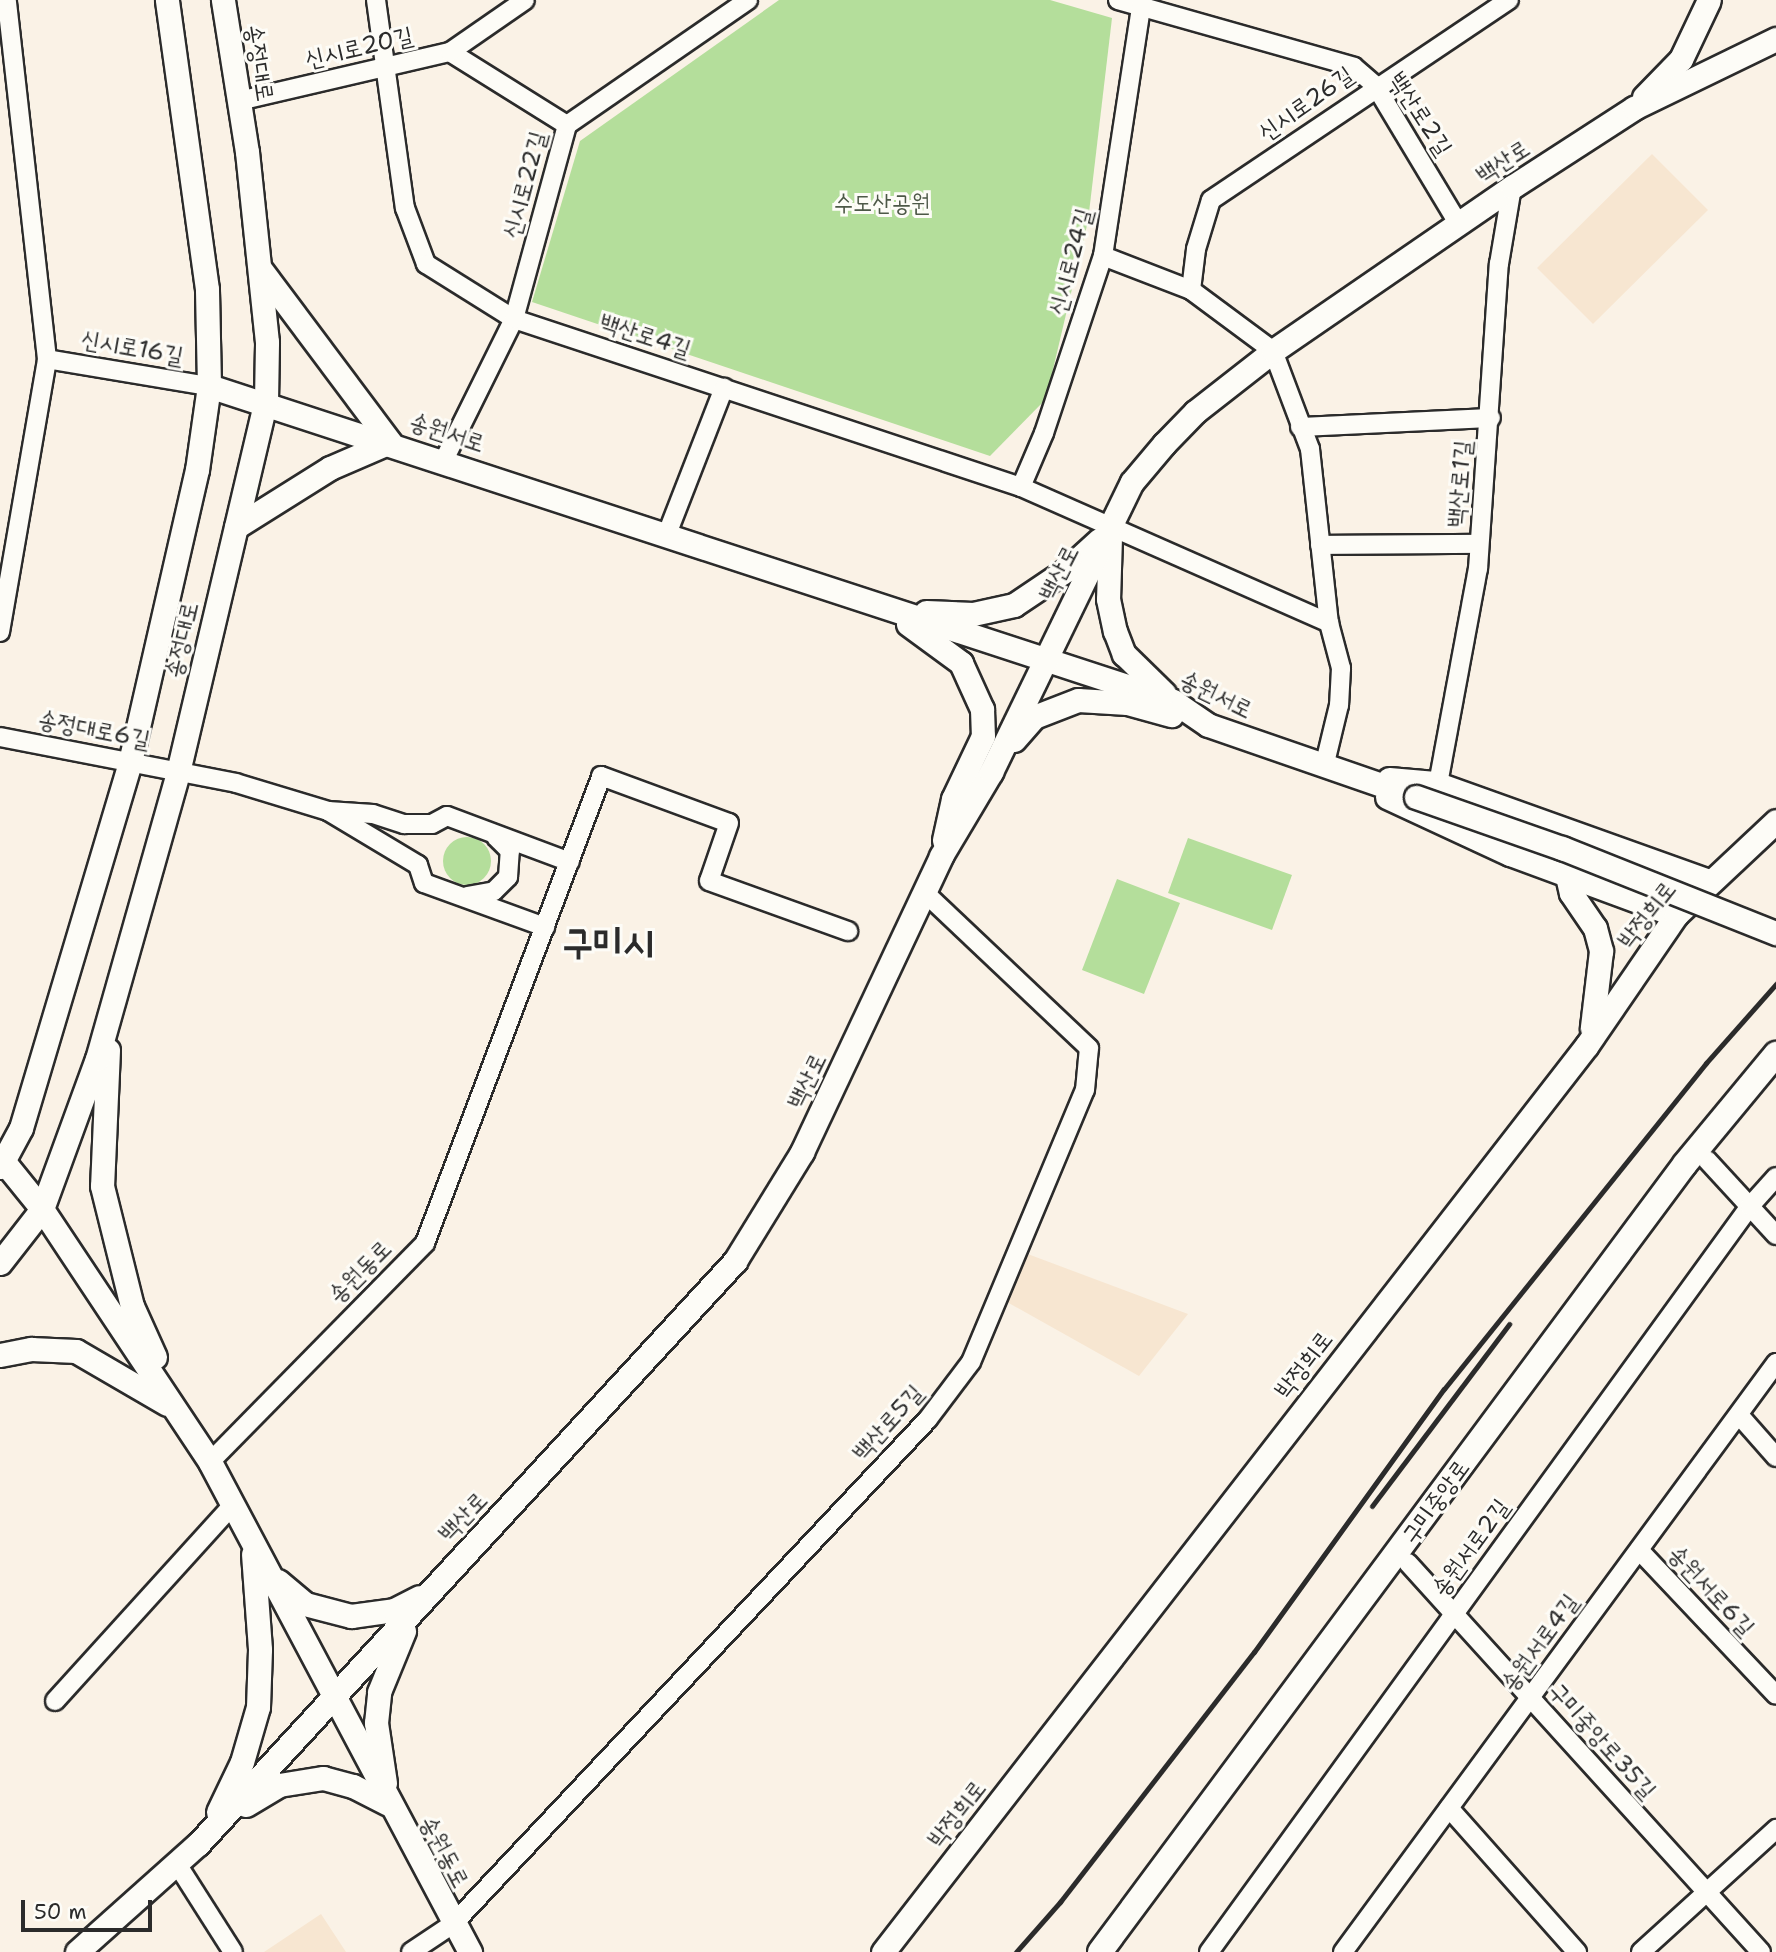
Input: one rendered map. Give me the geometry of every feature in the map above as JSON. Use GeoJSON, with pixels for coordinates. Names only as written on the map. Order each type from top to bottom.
{"type":"FeatureCollection","features":[{"type":"Feature","properties":{"kind":"main road","name":"구미중앙로"},"geometry":{"type":"LineString","coordinates":[[1100,1952],[1685,1164],[1776,1054]]}},
{"type":"Feature","properties":{"kind":"main road","name":"구미중앙로"},"geometry":{"type":"LineString","coordinates":[[1116,1952],[1707,1160],[1776,1073]]}},
{"type":"Feature","properties":{"kind":"street","name":"신시로16길"},"geometry":{"type":"LineString","coordinates":[[0,632],[47,359],[7,0]]}},
{"type":"Feature","properties":{"kind":"street","name":"송정대로"},"geometry":{"type":"LineString","coordinates":[[1,1163],[21,1128],[130,762],[197,470],[209,386],[207,289],[167,0]]}},
{"type":"Feature","properties":{"kind":"street","name":"송정대로"},"geometry":{"type":"LineString","coordinates":[[0,1263],[42,1209],[109,1018],[178,772],[266,401],[267,342],[239,101],[223,0]]}},
{"type":"Feature","properties":{"kind":"street","name":"백산로4길"},"geometry":{"type":"LineString","coordinates":[[376,0],[405,208],[426,264],[514,319],[1021,487],[1111,527]]}},
{"type":"Feature","properties":{"kind":"street","name":"신시로20길"},"geometry":{"type":"LineString","coordinates":[[239,101],[450,52],[525,0]]}},
{"type":"Feature","properties":{"kind":"street","name":"신시로22길"},"geometry":{"type":"LineString","coordinates":[[443,460],[514,319],[567,125],[748,0]]}},
{"type":"Feature","properties":{"kind":"street","name":"백산로2길"},"geometry":{"type":"LineString","coordinates":[[1118,0],[1141,3],[1338,60],[1375,85],[1458,223]]}},
{"type":"Feature","properties":{"kind":"street","name":"신시로26길"},"geometry":{"type":"LineString","coordinates":[[1191,290],[1196,249],[1210,200],[1375,85],[1509,0]]}},
{"type":"Feature","properties":{"kind":"street"},"geometry":{"type":"LineString","coordinates":[[1634,108],[1681,59],[1709,0]]}},
{"type":"Feature","properties":{"kind":"street","name":"신시로24길"},"geometry":{"type":"LineString","coordinates":[[1021,487],[1044,433],[1103,256],[1141,3]]}},
{"type":"Feature","properties":{"kind":"street","name":"백산로"},"geometry":{"type":"LineString","coordinates":[[76,1952],[198,1843],[334,1699],[435,1584],[707,1297],[735,1261],[802,1152],[941,856],[991,772],[1132,482],[1164,444],[1195,412],[1273,351],[1512,187],[1634,108],[1776,39]]}},
{"type":"Feature","properties":{"kind":"street","name":"신시로20길"},"geometry":{"type":"LineString","coordinates":[[450,52],[567,125]]}},
{"type":"Feature","properties":{"kind":"street","name":"백산로1길"},"geometry":{"type":"LineString","coordinates":[[1438,784],[1479,544],[1491,418],[1499,264],[1512,187]]}},
{"type":"Feature","properties":{"kind":"street"},"geometry":{"type":"LineString","coordinates":[[1103,256],[1191,290],[1273,351],[1310,449],[1329,623],[1340,680],[1339,705],[1324,768]]}},
{"type":"Feature","properties":{"kind":"street"},"geometry":{"type":"LineString","coordinates":[[236,527],[320,473],[390,442],[259,268]]}},
{"type":"Feature","properties":{"kind":"street","name":"신시로16길"},"geometry":{"type":"LineString","coordinates":[[47,359],[209,386]]}},
{"type":"Feature","properties":{"kind":"street","name":"송원서로"},"geometry":{"type":"LineString","coordinates":[[209,386],[266,401],[1173,701],[1208,725],[1324,768],[1562,848],[1776,933]]}},
{"type":"Feature","properties":{"kind":"street"},"geometry":{"type":"LineString","coordinates":[[667,534],[724,388]]}},
{"type":"Feature","properties":{"kind":"street"},"geometry":{"type":"LineString","coordinates":[[1300,427],[1491,418]]}},
{"type":"Feature","properties":{"kind":"street"},"geometry":{"type":"LineString","coordinates":[[869,602],[932,613],[995,611],[1037,592],[1111,527]]}},
{"type":"Feature","properties":{"kind":"street"},"geometry":{"type":"LineString","coordinates":[[1111,527],[1329,623]]}},
{"type":"Feature","properties":{"kind":"street"},"geometry":{"type":"LineString","coordinates":[[1111,527],[1108,599],[1115,631],[1124,654],[1138,671],[1173,701]]}},
{"type":"Feature","properties":{"kind":"street"},"geometry":{"type":"LineString","coordinates":[[1320,545],[1479,544]]}},
{"type":"Feature","properties":{"kind":"street"},"geometry":{"type":"LineString","coordinates":[[869,602],[932,638],[961,663],[982,709],[983,736],[953,799],[941,856]]}},
{"type":"Feature","properties":{"kind":"street"},"geometry":{"type":"LineString","coordinates":[[991,772],[1034,717],[1078,700],[1127,703],[1208,725]]}},
{"type":"Feature","properties":{"kind":"street","name":"송정대로6길"},"geometry":{"type":"LineString","coordinates":[[0,737],[178,772],[328,811]]}},
{"type":"Feature","properties":{"kind":"street"},"geometry":{"type":"LineString","coordinates":[[1348,774],[1438,784],[1709,881]]}},
{"type":"Feature","properties":{"kind":"street"},"geometry":{"type":"LineString","coordinates":[[1348,774],[1414,813],[1567,876],[1676,915]]}},
{"type":"Feature","properties":{"kind":"street","name":"송원동로"},"geometry":{"type":"LineString","coordinates":[[209,1462],[425,1243],[601,776],[729,823],[709,881],[848,931]]}},
{"type":"Feature","properties":{"kind":"street"},"geometry":{"type":"LineString","coordinates":[[328,811],[373,814],[404,824],[432,824],[447,816],[570,862]]}},
{"type":"Feature","properties":{"kind":"street"},"geometry":{"type":"LineString","coordinates":[[328,811],[418,865],[424,883],[545,927]]}},
{"type":"Feature","properties":{"kind":"street","name":"박정희로"},"geometry":{"type":"LineString","coordinates":[[883,1952],[1587,1045],[1676,915],[1709,881],[1776,821]]}},
{"type":"Feature","properties":{"kind":"street"},"geometry":{"type":"LineString","coordinates":[[462,897],[483,896],[508,877],[510,851],[487,831]]}},
{"type":"Feature","properties":{"kind":"street"},"geometry":{"type":"LineString","coordinates":[[1567,876],[1571,893],[1595,928],[1601,951],[1598,1009],[1587,1045]]}},
{"type":"Feature","properties":{"kind":"street","name":"백산로5길"},"geometry":{"type":"LineString","coordinates":[[453,1924],[928,1419],[971,1362],[1085,1090],[1089,1048],[925,893]]}},
{"type":"Feature","properties":{"kind":"street"},"geometry":{"type":"LineString","coordinates":[[109,1018],[102,1186],[132,1306],[178,1411]]}},
{"type":"Feature","properties":{"kind":"street"},"geometry":{"type":"LineString","coordinates":[[1707,1160],[1776,1235]]}},
{"type":"Feature","properties":{"kind":"street","name":"송원동로"},"geometry":{"type":"LineString","coordinates":[[1,1163],[42,1209],[178,1411],[209,1462],[388,1804],[470,1952]]}},
{"type":"Feature","properties":{"kind":"street","name":"송원서로2길"},"geometry":{"type":"LineString","coordinates":[[1209,1952],[1749,1206],[1776,1177]]}},
{"type":"Feature","properties":{"kind":"street"},"geometry":{"type":"LineString","coordinates":[[0,1355],[31,1349],[76,1351],[178,1411]]}},
{"type":"Feature","properties":{"kind":"street","name":"송원서로4길"},"geometry":{"type":"LineString","coordinates":[[1343,1952],[1776,1363]]}},
{"type":"Feature","properties":{"kind":"street"},"geometry":{"type":"LineString","coordinates":[[1739,1415],[1776,1457]]}},
{"type":"Feature","properties":{"kind":"street"},"geometry":{"type":"LineString","coordinates":[[55,1700],[232,1506]]}},
{"type":"Feature","properties":{"kind":"street","name":"백산로"},"geometry":{"type":"LineString","coordinates":[[252,1544],[291,1594],[328,1612],[351,1616],[394,1610],[435,1584]]}},
{"type":"Feature","properties":{"kind":"street","name":"백산로"},"geometry":{"type":"LineString","coordinates":[[198,1843],[224,1803],[258,1707],[260,1649],[252,1544]]}},
{"type":"Feature","properties":{"kind":"street","name":"송원서로6길"},"geometry":{"type":"LineString","coordinates":[[1639,1550],[1776,1695]]}},
{"type":"Feature","properties":{"kind":"street","name":"구미중앙로35길"},"geometry":{"type":"LineString","coordinates":[[1408,1563],[1761,1952]]}},
{"type":"Feature","properties":{"kind":"street","name":"백산로"},"geometry":{"type":"LineString","coordinates":[[388,1804],[376,1723],[379,1692],[398,1643],[435,1584]]}},
{"type":"Feature","properties":{"kind":"street","name":"백산로"},"geometry":{"type":"LineString","coordinates":[[198,1843],[253,1799],[303,1779],[323,1778],[353,1786],[388,1804]]}},
{"type":"Feature","properties":{"kind":"street"},"geometry":{"type":"LineString","coordinates":[[1449,1808],[1577,1952]]}},
{"type":"Feature","properties":{"kind":"street"},"geometry":{"type":"LineString","coordinates":[[1641,1952],[1776,1829]]}},
{"type":"Feature","properties":{"kind":"street"},"geometry":{"type":"LineString","coordinates":[[177,1864],[233,1952]]}},
{"type":"Feature","properties":{"kind":"street","name":"송원동로"},"geometry":{"type":"LineString","coordinates":[[411,1952],[453,1924]]}},
{"type":"Feature","properties":{"kind":"shaded area"},"geometry":{"type":"Polygon","coordinates":[[[1652,154],[1708,210],[1593,324],[1537,268],[1652,154]]]}},
{"type":"Feature","properties":{"kind":"shaded area"},"geometry":{"type":"Polygon","coordinates":[[[1017,1250],[1188,1314],[1139,1376],[998,1297],[1017,1250]]]}},
{"type":"Feature","properties":{"kind":"shaded area"},"geometry":{"type":"Polygon","coordinates":[[[321,1914],[346,1952],[264,1952],[321,1914]]]}},
{"type":"Feature","properties":{"kind":"green space","name":"수도산공원"},"geometry":{"type":"Polygon","coordinates":[[[779,0],[1050,0],[1112,18],[1088,221],[1046,399],[990,456],[532,302],[580,141],[779,0]]]}},
{"type":"Feature","properties":{"kind":"green space"},"geometry":{"type":"Polygon","coordinates":[[[467,837],[484,844],[491,861],[484,878],[467,885],[450,878],[443,861],[450,844],[467,837]]]}},
{"type":"Feature","properties":{"kind":"green space"},"geometry":{"type":"Polygon","coordinates":[[[1188,838],[1292,875],[1272,930],[1168,893],[1188,838]]]}},
{"type":"Feature","properties":{"kind":"green space"},"geometry":{"type":"Polygon","coordinates":[[[1117,879],[1180,903],[1144,994],[1082,970],[1117,879]]]}},
{"type":"Feature","properties":{"kind":"railway"},"geometry":{"type":"LineString","coordinates":[[1016,1952],[1060,1902],[1254,1652],[1444,1389],[1706,1063],[1776,984]]}},
{"type":"Feature","properties":{"kind":"railway"},"geometry":{"type":"LineString","coordinates":[[1372,1506],[1509,1324]]}},
{"type":"Feature","properties":{"kind":"district","name":"구미시"},"geometry":{"type":"Point","coordinates":[608,942]}}]}
